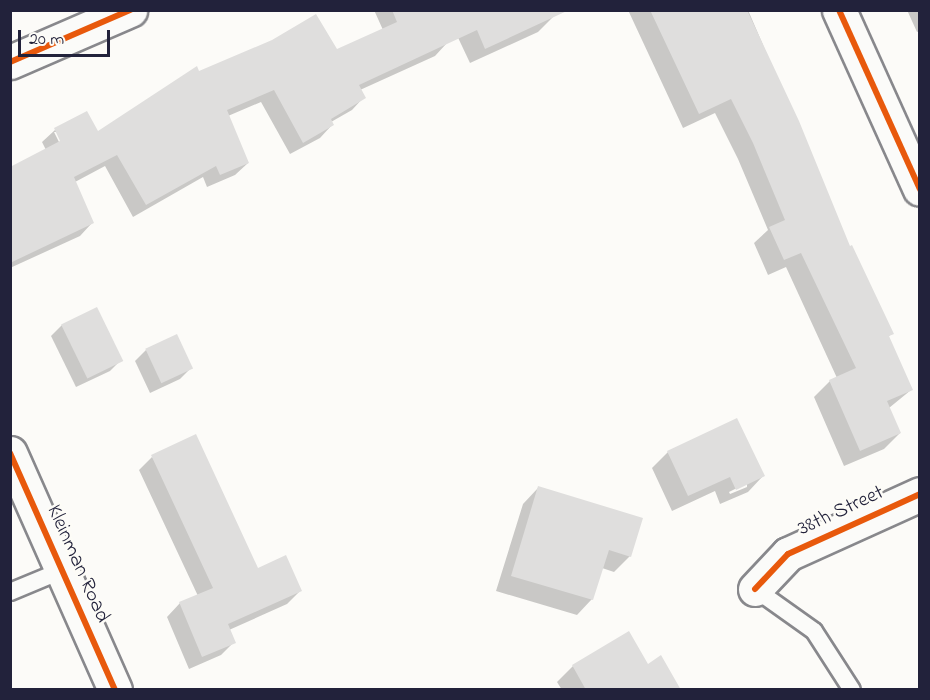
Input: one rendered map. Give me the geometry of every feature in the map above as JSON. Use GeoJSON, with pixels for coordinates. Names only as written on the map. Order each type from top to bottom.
{"type":"FeatureCollection","features":[{"type":"Feature","properties":{"kind":"street"},"geometry":{"type":"LineString","coordinates":[[10,62],[130,10]]}},
{"type":"Feature","properties":{"kind":"street"},"geometry":{"type":"LineString","coordinates":[[839,10],[920,189]]}},
{"type":"Feature","properties":{"kind":"street","name":"Kleinman Road"},"geometry":{"type":"LineString","coordinates":[[14,468],[63,570],[115,690]]}},
{"type":"Feature","properties":{"kind":"street","name":"38th Street"},"geometry":{"type":"LineString","coordinates":[[755,589],[788,554],[920,494]]}},
{"type":"Feature","properties":{"kind":"lane"},"geometry":{"type":"LineString","coordinates":[[10,592],[63,570]]}},
{"type":"Feature","properties":{"kind":"lane"},"geometry":{"type":"LineString","coordinates":[[755,589],[814,632],[852,690]]}},
{"type":"Feature","properties":{"kind":"building"},"geometry":{"type":"Polygon","coordinates":[[[392,10],[569,10],[485,49],[477,30],[359,85],[366,98],[331,119],[334,125],[303,143],[274,90],[227,110],[249,163],[220,175],[216,166],[146,205],[117,155],[74,177],[94,223],[10,263],[10,167],[60,141],[54,128],[87,111],[98,131],[197,66],[199,71],[272,40],[316,14],[337,49],[397,22],[392,10]]]}},
{"type":"Feature","properties":{"kind":"building"},"geometry":{"type":"Polygon","coordinates":[[[650,10],[747,10],[799,121],[850,246],[852,245],[894,334],[889,336],[913,390],[887,401],[901,433],[860,451],[829,380],[856,368],[801,253],[784,260],[769,227],[785,220],[753,143],[731,99],[699,114],[650,10]]]}},
{"type":"Feature","properties":{"kind":"building"},"geometry":{"type":"Polygon","coordinates":[[[97,307],[123,361],[87,378],[61,325],[97,307]]]}},
{"type":"Feature","properties":{"kind":"building"},"geometry":{"type":"Polygon","coordinates":[[[177,334],[193,368],[161,383],[145,349],[177,334]]]}},
{"type":"Feature","properties":{"kind":"building"},"geometry":{"type":"Polygon","coordinates":[[[737,418],[765,476],[736,490],[730,477],[688,496],[667,451],[737,418]]]}},
{"type":"Feature","properties":{"kind":"building"},"geometry":{"type":"Polygon","coordinates":[[[196,434],[258,568],[286,555],[302,591],[228,624],[236,643],[202,657],[179,602],[213,588],[151,455],[196,434]]]}},
{"type":"Feature","properties":{"kind":"building"},"geometry":{"type":"Polygon","coordinates":[[[538,486],[643,518],[631,557],[609,550],[593,600],[511,576],[538,486]]]}},
{"type":"Feature","properties":{"kind":"building"},"geometry":{"type":"Polygon","coordinates":[[[629,631],[648,664],[661,655],[681,690],[586,690],[572,665],[629,631]]]}},
{"type":"Feature","properties":{"kind":"cycle path"},"geometry":{"type":"LineString","coordinates":[[10,62],[130,10]]}},
{"type":"Feature","properties":{"kind":"cycle path"},"geometry":{"type":"LineString","coordinates":[[839,10],[920,189]]}},
{"type":"Feature","properties":{"kind":"cycle path"},"geometry":{"type":"LineString","coordinates":[[10,453],[115,690]]}},
{"type":"Feature","properties":{"kind":"cycle path"},"geometry":{"type":"LineString","coordinates":[[755,589],[788,554],[920,494]]}}]}
